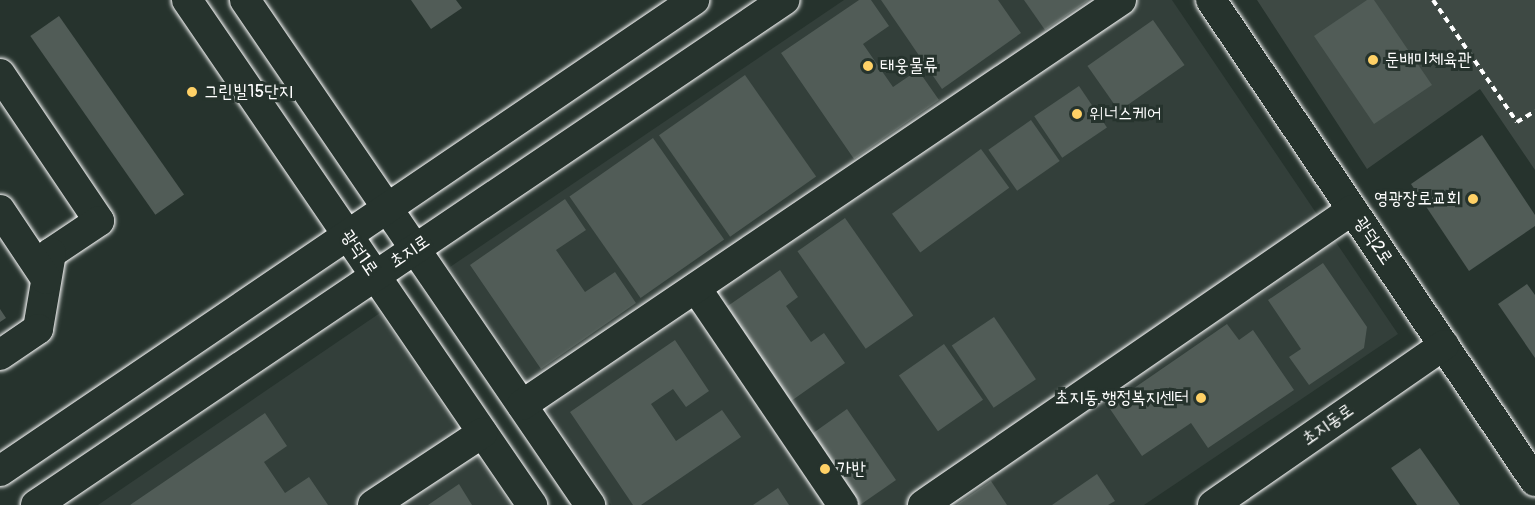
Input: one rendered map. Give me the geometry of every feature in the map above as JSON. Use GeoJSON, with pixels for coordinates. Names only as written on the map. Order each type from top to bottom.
{"type":"FeatureCollection","features":[{"type":"Feature","properties":{"kind":"street","name":"광덕1로"},"geometry":{"type":"LineString","coordinates":[[187,0],[531,505]]}},
{"type":"Feature","properties":{"kind":"street"},"geometry":{"type":"LineString","coordinates":[[245,0],[590,505]]}},
{"type":"Feature","properties":{"kind":"street"},"geometry":{"type":"LineString","coordinates":[[0,471],[346,234],[694,0]]}},
{"type":"Feature","properties":{"kind":"street","name":"초지로"},"geometry":{"type":"LineString","coordinates":[[36,505],[784,0]]}},
{"type":"Feature","properties":{"kind":"street"},"geometry":{"type":"LineString","coordinates":[[522,405],[1121,0]]}},
{"type":"Feature","properties":{"kind":"street","name":"광덕2로"},"geometry":{"type":"LineString","coordinates":[[1211,0],[1535,481]]}},
{"type":"Feature","properties":{"kind":"street"},"geometry":{"type":"LineString","coordinates":[[0,355],[38,329],[51,253],[99,221],[5,94]]}},
{"type":"Feature","properties":{"kind":"street"},"geometry":{"type":"LineString","coordinates":[[0,210],[46,279]]}},
{"type":"Feature","properties":{"kind":"street"},"geometry":{"type":"LineString","coordinates":[[923,505],[1352,210]]}},
{"type":"Feature","properties":{"kind":"street"},"geometry":{"type":"LineString","coordinates":[[696,288],[843,505]]}},
{"type":"Feature","properties":{"kind":"street","name":"초지동로"},"geometry":{"type":"LineString","coordinates":[[1213,505],[1444,345]]}},
{"type":"Feature","properties":{"kind":"street"},"geometry":{"type":"LineString","coordinates":[[373,505],[482,433]]}},
{"type":"Feature","properties":{"kind":"path"},"geometry":{"type":"LineString","coordinates":[[1433,0],[1517,122],[1535,111]]}},
{"type":"Feature","properties":{"kind":"shaded area"},"geometry":{"type":"Polygon","coordinates":[[[844,0],[1172,0],[1398,334],[1144,505],[611,505],[450,267],[844,0]]]}},
{"type":"Feature","properties":{"kind":"shaded area"},"geometry":{"type":"Polygon","coordinates":[[[1257,0],[1535,0],[1535,170],[1480,89],[1367,169],[1257,0]]]}},
{"type":"Feature","properties":{"kind":"shaded area"},"geometry":{"type":"Polygon","coordinates":[[[380,313],[510,505],[98,505],[380,313]]]}},
{"type":"Feature","properties":{"kind":"building"},"geometry":{"type":"Polygon","coordinates":[[[411,0],[456,0],[462,8],[431,29],[411,0]]]}},
{"type":"Feature","properties":{"kind":"building"},"geometry":{"type":"Polygon","coordinates":[[[859,0],[871,0],[889,26],[863,44],[893,87],[918,70],[939,100],[854,159],[781,53],[859,0]]]}},
{"type":"Feature","properties":{"kind":"building"},"geometry":{"type":"Polygon","coordinates":[[[881,0],[998,0],[1021,33],[942,89],[881,0]]]}},
{"type":"Feature","properties":{"kind":"building"},"geometry":{"type":"Polygon","coordinates":[[[1024,0],[1089,0],[1045,30],[1024,0]]]}},
{"type":"Feature","properties":{"kind":"building","name":"둔배미체육관"},"geometry":{"type":"Polygon","coordinates":[[[1367,0],[1374,0],[1432,85],[1374,124],[1314,36],[1367,0]]]}},
{"type":"Feature","properties":{"kind":"building"},"geometry":{"type":"Polygon","coordinates":[[[59,16],[184,195],[155,215],[30,36],[59,16]]]}},
{"type":"Feature","properties":{"kind":"building"},"geometry":{"type":"Polygon","coordinates":[[[1153,20],[1185,65],[1119,111],[1087,66],[1153,20]]]}},
{"type":"Feature","properties":{"kind":"building"},"geometry":{"type":"Polygon","coordinates":[[[745,75],[816,177],[730,237],[659,135],[745,75]]]}},
{"type":"Feature","properties":{"kind":"building"},"geometry":{"type":"Polygon","coordinates":[[[1079,86],[1107,127],[1062,158],[1034,116],[1079,86]]]}},
{"type":"Feature","properties":{"kind":"building"},"geometry":{"type":"Polygon","coordinates":[[[1031,120],[1060,161],[1017,191],[988,150],[1031,120]]]}},
{"type":"Feature","properties":{"kind":"building","name":"영광장로교회"},"geometry":{"type":"Polygon","coordinates":[[[1482,135],[1535,215],[1535,226],[1469,271],[1411,184],[1482,135]]]}},
{"type":"Feature","properties":{"kind":"building"},"geometry":{"type":"Polygon","coordinates":[[[653,138],[724,240],[641,298],[569,197],[653,138]]]}},
{"type":"Feature","properties":{"kind":"building"},"geometry":{"type":"Polygon","coordinates":[[[981,149],[1009,188],[920,252],[892,214],[981,149]]]}},
{"type":"Feature","properties":{"kind":"building"},"geometry":{"type":"Polygon","coordinates":[[[565,199],[586,230],[556,250],[585,292],[615,272],[636,303],[541,369],[470,265],[565,199]]]}},
{"type":"Feature","properties":{"kind":"building"},"geometry":{"type":"Polygon","coordinates":[[[845,218],[913,315],[866,349],[797,251],[845,218]]]}},
{"type":"Feature","properties":{"kind":"building"},"geometry":{"type":"Polygon","coordinates":[[[1323,263],[1367,327],[1364,348],[1309,385],[1289,357],[1301,349],[1268,300],[1323,263]]]}},
{"type":"Feature","properties":{"kind":"building"},"geometry":{"type":"Polygon","coordinates":[[[780,270],[798,297],[786,306],[811,342],[824,333],[845,363],[784,406],[719,312],[780,270]]]}},
{"type":"Feature","properties":{"kind":"building"},"geometry":{"type":"Polygon","coordinates":[[[1527,284],[1535,295],[1535,358],[1498,304],[1527,284]]]}},
{"type":"Feature","properties":{"kind":"building"},"geometry":{"type":"Polygon","coordinates":[[[0,309],[6,318],[0,322],[0,309]]]}},
{"type":"Feature","properties":{"kind":"building"},"geometry":{"type":"Polygon","coordinates":[[[994,317],[1036,379],[994,408],[952,346],[994,317]]]}},
{"type":"Feature","properties":{"kind":"building","name":"초지동 행정복지센터"},"geometry":{"type":"Polygon","coordinates":[[[1227,324],[1239,340],[1253,330],[1294,390],[1208,448],[1191,423],[1142,456],[1108,406],[1227,324]]]}},
{"type":"Feature","properties":{"kind":"building"},"geometry":{"type":"Polygon","coordinates":[[[675,340],[709,391],[686,407],[673,389],[651,404],[676,441],[722,410],[741,437],[641,505],[633,505],[570,412],[675,340]]]}},
{"type":"Feature","properties":{"kind":"building"},"geometry":{"type":"Polygon","coordinates":[[[944,344],[983,400],[938,431],[899,376],[944,344]]]}},
{"type":"Feature","properties":{"kind":"building"},"geometry":{"type":"Polygon","coordinates":[[[847,409],[896,480],[860,505],[857,505],[809,436],[847,409]]]}},
{"type":"Feature","properties":{"kind":"building"},"geometry":{"type":"Polygon","coordinates":[[[265,413],[287,446],[264,462],[285,493],[309,477],[328,505],[130,505],[265,413]]]}},
{"type":"Feature","properties":{"kind":"building"},"geometry":{"type":"Polygon","coordinates":[[[1420,448],[1460,505],[1417,505],[1391,468],[1420,448]]]}},
{"type":"Feature","properties":{"kind":"building"},"geometry":{"type":"Polygon","coordinates":[[[1097,474],[1115,501],[1108,505],[1052,505],[1097,474]]]}},
{"type":"Feature","properties":{"kind":"building"},"geometry":{"type":"Polygon","coordinates":[[[991,481],[1007,505],[956,505],[991,481]]]}},
{"type":"Feature","properties":{"kind":"building"},"geometry":{"type":"Polygon","coordinates":[[[459,484],[472,505],[428,505],[459,484]]]}},
{"type":"Feature","properties":{"kind":"building"},"geometry":{"type":"Polygon","coordinates":[[[778,488],[789,505],[753,505],[778,488]]]}},
{"type":"Feature","properties":{"kind":"place","name":"둔배미체육관"},"geometry":{"type":"Point","coordinates":[1373,60]}},
{"type":"Feature","properties":{"kind":"place","name":"태웅물류"},"geometry":{"type":"Point","coordinates":[868,66]}},
{"type":"Feature","properties":{"kind":"place","name":"그린빌15단지"},"geometry":{"type":"Point","coordinates":[192,92]}},
{"type":"Feature","properties":{"kind":"place","name":"위너스케어"},"geometry":{"type":"Point","coordinates":[1077,114]}},
{"type":"Feature","properties":{"kind":"place","name":"영광장로교회"},"geometry":{"type":"Point","coordinates":[1473,199]}},
{"type":"Feature","properties":{"kind":"place","name":"초지동 행정복지센터"},"geometry":{"type":"Point","coordinates":[1201,398]}},
{"type":"Feature","properties":{"kind":"place","name":"가반"},"geometry":{"type":"Point","coordinates":[825,469]}}]}
